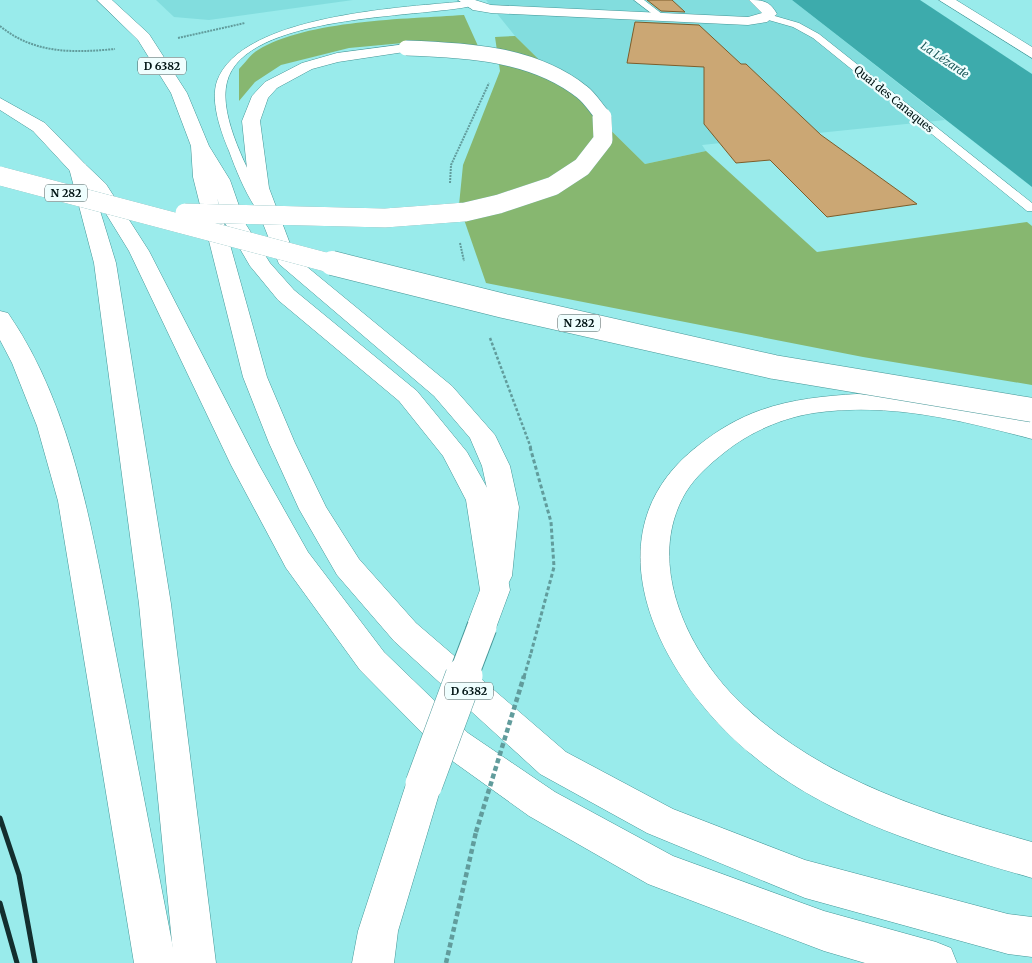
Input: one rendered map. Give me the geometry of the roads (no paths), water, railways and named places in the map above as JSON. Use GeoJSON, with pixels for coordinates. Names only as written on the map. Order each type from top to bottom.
{"type":"FeatureCollection","features":[{"type":"Feature","properties":{"kind":"main road","name":"D 6382"},"geometry":{"type":"LineString","coordinates":[[104,0],[144,37],[179,93],[200,146],[202,177],[254,377],[313,509],[348,568],[405,632],[553,763],[660,821],[805,879],[1008,934],[1032,937]]}},
{"type":"Feature","properties":{"kind":"main road"},"geometry":{"type":"LineString","coordinates":[[467,2],[491,9],[748,21],[768,17],[770,14],[767,8],[756,0]]}},
{"type":"Feature","properties":{"kind":"main road"},"geometry":{"type":"LineString","coordinates":[[946,0],[1032,53]]}},
{"type":"Feature","properties":{"kind":"main road"},"geometry":{"type":"LineString","coordinates":[[131,210],[385,218],[465,212],[500,204],[553,186],[582,167],[602,140],[602,115],[581,91],[552,72],[516,60],[475,52],[406,48],[346,56],[307,66],[285,76],[260,96],[251,121],[259,188],[286,260],[443,391],[482,434],[496,466],[505,507],[495,590],[424,784],[378,932],[373,963]]}},
{"type":"Feature","properties":{"kind":"main road"},"geometry":{"type":"LineString","coordinates":[[0,103],[39,127],[99,188],[139,251],[245,465],[297,560],[372,661],[456,744],[542,804],[662,871],[824,931],[936,963]]}},
{"type":"Feature","properties":{"kind":"main road"},"geometry":{"type":"LineString","coordinates":[[200,146],[221,180],[236,222],[262,266],[286,295],[408,396],[454,452],[480,500],[495,590]]}},
{"type":"Feature","properties":{"kind":"main road"},"geometry":{"type":"LineString","coordinates":[[78,168],[105,263],[113,329],[156,604],[195,963]]}},
{"type":"Feature","properties":{"kind":"main road","name":"N 282"},"geometry":{"type":"LineString","coordinates":[[0,176],[310,258],[504,306],[774,367],[1032,410]]}},
{"type":"Feature","properties":{"kind":"main road"},"geometry":{"type":"LineString","coordinates":[[0,318],[24,363],[50,426],[72,501],[155,963]]}},
{"type":"Feature","properties":{"kind":"main road"},"geometry":{"type":"LineString","coordinates":[[1032,431],[956,411],[891,403],[832,404],[770,416],[749,424],[724,439],[705,452],[688,469],[670,492],[662,510],[656,534],[654,559],[657,584],[666,616],[681,651],[703,684],[733,717],[778,756],[824,783],[890,813],[1032,860]]}},
{"type":"Feature","properties":{"kind":"lane"},"geometry":{"type":"LineString","coordinates":[[638,0],[662,17]]}},
{"type":"Feature","properties":{"kind":"lane"},"geometry":{"type":"LineString","coordinates":[[286,260],[248,183],[228,131],[221,104],[222,81],[230,65],[246,49],[274,36],[314,24],[467,2]]}},
{"type":"Feature","properties":{"kind":"lane","name":"Quai des Canaques"},"geometry":{"type":"LineString","coordinates":[[768,17],[796,25],[816,36],[1031,208]]}},
{"type":"Feature","properties":{"kind":"water","name":"La Lézarde"},"geometry":{"type":"Polygon","coordinates":[[[792,0],[920,0],[1032,74],[1032,187],[792,0]]]}},
{"type":"Feature","properties":{"kind":"railway"},"geometry":{"type":"LineString","coordinates":[[0,818],[19,875],[35,963]]}},
{"type":"Feature","properties":{"kind":"railway"},"geometry":{"type":"LineString","coordinates":[[0,903],[17,963]]}}]}
